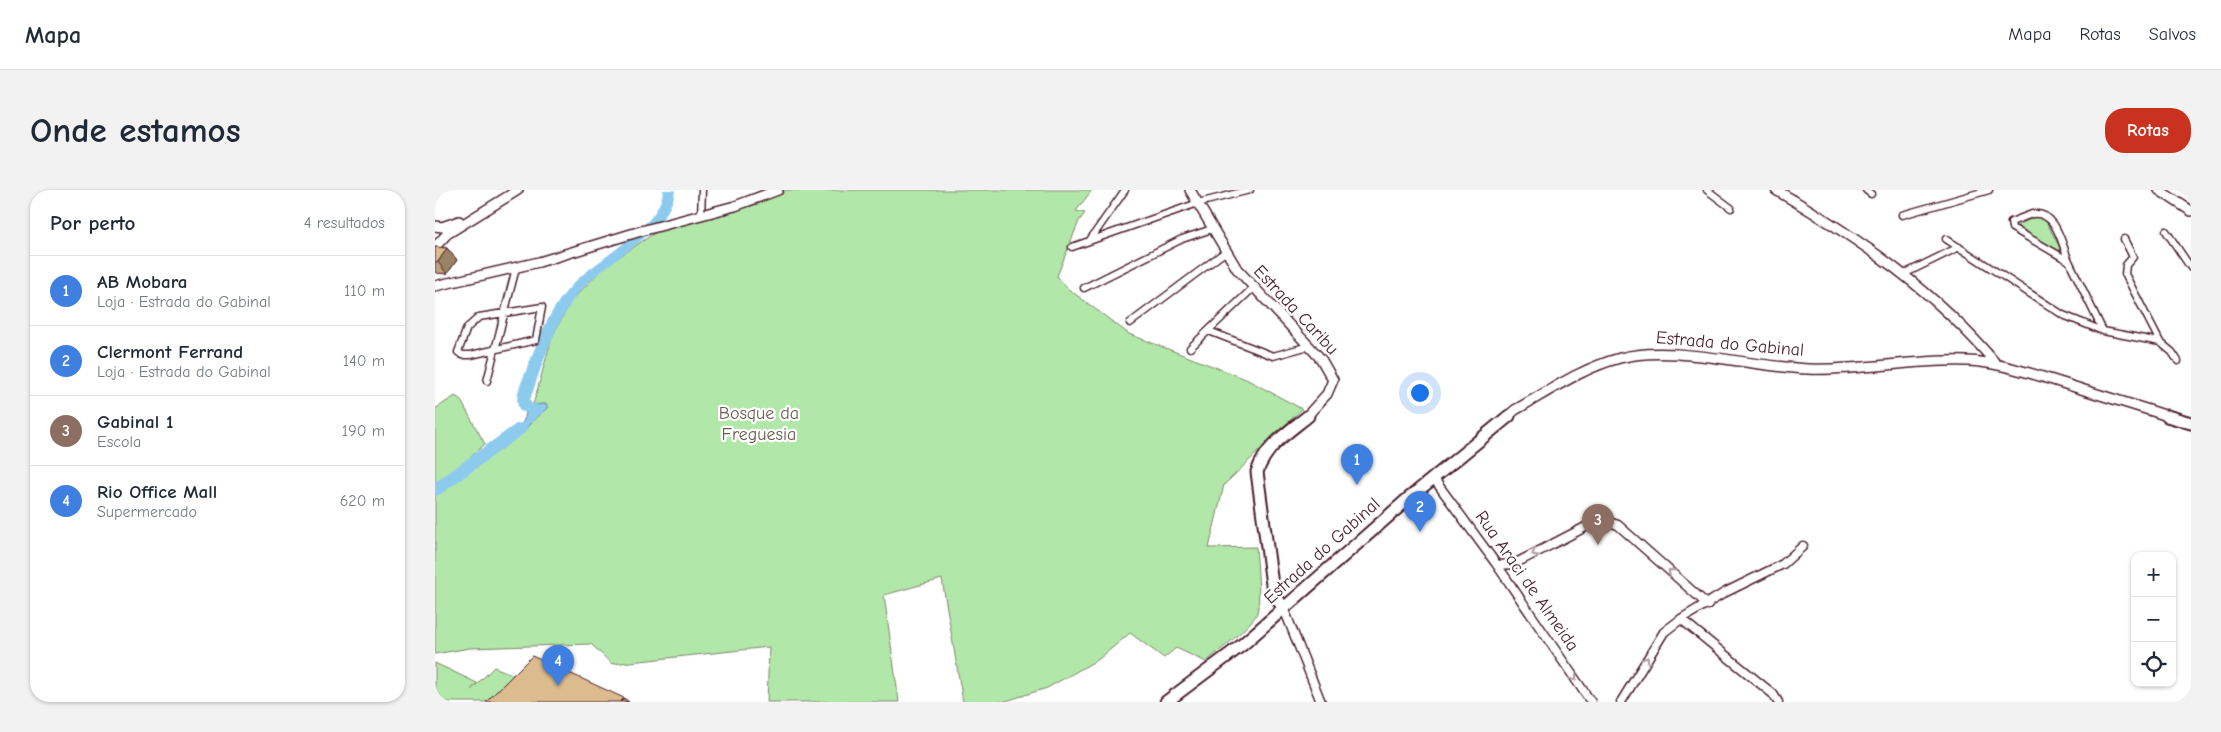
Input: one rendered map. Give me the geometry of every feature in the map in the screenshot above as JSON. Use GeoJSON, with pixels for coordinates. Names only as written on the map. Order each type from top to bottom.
{"type":"FeatureCollection","features":[{"type":"Feature","properties":{"kind":"main road"},"geometry":{"type":"LineString","coordinates":[[436,240],[460,221],[517,190]]}},
{"type":"Feature","properties":{"kind":"main road"},"geometry":{"type":"LineString","coordinates":[[436,240],[517,190]]}},
{"type":"Feature","properties":{"kind":"main road"},"geometry":{"type":"LineString","coordinates":[[436,281],[456,280],[516,268],[641,231],[756,200],[778,190]]}},
{"type":"Feature","properties":{"kind":"main road","name":"Estrada Caribu"},"geometry":{"type":"LineString","coordinates":[[1190,190],[1225,252],[1253,288],[1309,346],[1329,370],[1333,380],[1331,388],[1318,407],[1267,452],[1259,463],[1257,472],[1273,592],[1284,609]]}},
{"type":"Feature","properties":{"kind":"main road"},"geometry":{"type":"LineString","coordinates":[[1776,190],[1822,217],[1902,275],[1953,317],[1997,365]]}},
{"type":"Feature","properties":{"kind":"main road"},"geometry":{"type":"LineString","coordinates":[[2159,190],[2191,211]]}},
{"type":"Feature","properties":{"kind":"main road"},"geometry":{"type":"LineString","coordinates":[[435,226],[442,227],[460,221]]}},
{"type":"Feature","properties":{"kind":"main road"},"geometry":{"type":"LineString","coordinates":[[1961,361],[1970,354],[1977,341]]}},
{"type":"Feature","properties":{"kind":"main road","name":"Estrada do Gabinal"},"geometry":{"type":"LineString","coordinates":[[1166,702],[1242,645],[1409,498],[1435,479],[1515,410],[1572,377],[1622,357],[1652,354],[1680,355],[1808,369],[1928,361],[1961,361],[1997,365],[2191,423]]}},
{"type":"Feature","properties":{"kind":"street"},"geometry":{"type":"LineString","coordinates":[[701,216],[702,190]]}},
{"type":"Feature","properties":{"kind":"street"},"geometry":{"type":"LineString","coordinates":[[1090,240],[1125,190]]}},
{"type":"Feature","properties":{"kind":"street"},"geometry":{"type":"LineString","coordinates":[[1072,247],[1198,203],[1250,190]]}},
{"type":"Feature","properties":{"kind":"street"},"geometry":{"type":"LineString","coordinates":[[1707,190],[1731,208]]}},
{"type":"Feature","properties":{"kind":"street"},"geometry":{"type":"LineString","coordinates":[[1901,215],[1989,190]]}},
{"type":"Feature","properties":{"kind":"street"},"geometry":{"type":"LineString","coordinates":[[2069,261],[2019,233],[2010,224],[2011,222],[2030,214],[2041,213],[2052,220],[2069,261],[2103,330]]}},
{"type":"Feature","properties":{"kind":"street"},"geometry":{"type":"LineString","coordinates":[[1084,288],[1182,240],[1212,229]]}},
{"type":"Feature","properties":{"kind":"street"},"geometry":{"type":"LineString","coordinates":[[2166,231],[2191,268]]}},
{"type":"Feature","properties":{"kind":"street"},"geometry":{"type":"LineString","coordinates":[[1947,239],[2063,315],[2103,330],[2160,342]]}},
{"type":"Feature","properties":{"kind":"street"},"geometry":{"type":"LineString","coordinates":[[2124,239],[2133,257],[2126,265],[2125,274],[2160,342],[2172,352],[2178,361]]}},
{"type":"Feature","properties":{"kind":"street"},"geometry":{"type":"LineString","coordinates":[[1902,275],[1959,247]]}},
{"type":"Feature","properties":{"kind":"street"},"geometry":{"type":"LineString","coordinates":[[1130,323],[1225,252]]}},
{"type":"Feature","properties":{"kind":"street"},"geometry":{"type":"LineString","coordinates":[[487,381],[516,268]]}},
{"type":"Feature","properties":{"kind":"street"},"geometry":{"type":"LineString","coordinates":[[1190,348],[1253,288]]}},
{"type":"Feature","properties":{"kind":"street"},"geometry":{"type":"LineString","coordinates":[[543,308],[535,340],[527,344],[471,354],[462,355],[458,352],[467,324],[479,317],[505,313],[543,308]]}},
{"type":"Feature","properties":{"kind":"street"},"geometry":{"type":"LineString","coordinates":[[1209,331],[1273,356],[1309,346]]}},
{"type":"Feature","properties":{"kind":"street","name":"Rua Araci de Almeida"},"geometry":{"type":"LineString","coordinates":[[1435,479],[1497,565],[1591,702]]}},
{"type":"Feature","properties":{"kind":"street"},"geometry":{"type":"LineString","coordinates":[[1497,565],[1514,564],[1597,521],[1606,521],[1617,525],[1708,605]]}},
{"type":"Feature","properties":{"kind":"street"},"geometry":{"type":"LineString","coordinates":[[1621,702],[1664,632],[1681,619],[1708,605],[1726,592],[1783,564],[1803,546]]}},
{"type":"Feature","properties":{"kind":"street"},"geometry":{"type":"LineString","coordinates":[[1507,580],[1514,564]]}},
{"type":"Feature","properties":{"kind":"street"},"geometry":{"type":"LineString","coordinates":[[1284,609],[1321,702]]}},
{"type":"Feature","properties":{"kind":"street"},"geometry":{"type":"LineString","coordinates":[[1681,619],[1773,694],[1778,702]]}},
{"type":"Feature","properties":{"kind":"green space","name":"Bosque da Freguesia"},"geometry":{"type":"Polygon","coordinates":[[[785,190],[1092,190],[1076,211],[1085,213],[1079,221],[1057,276],[1067,288],[1129,334],[1246,379],[1302,409],[1224,485],[1209,548],[1256,547],[1259,599],[1257,613],[1248,625],[1206,662],[1176,648],[1164,658],[1130,633],[1099,659],[1047,688],[1003,702],[963,702],[942,579],[884,595],[899,702],[767,702],[769,647],[612,664],[591,644],[470,648],[435,654],[435,493],[515,438],[547,408],[546,404],[533,405],[552,337],[571,301],[603,268],[656,232],[758,204],[785,190]]]}},
{"type":"Feature","properties":{"kind":"green space"},"geometry":{"type":"Polygon","coordinates":[[[2036,216],[2045,219],[2060,248],[2059,251],[2015,227],[2036,216]]]}},
{"type":"Feature","properties":{"kind":"green space"},"geometry":{"type":"Polygon","coordinates":[[[455,396],[460,399],[485,444],[435,490],[435,409],[455,396]]]}},
{"type":"Feature","properties":{"kind":"green space"},"geometry":{"type":"Polygon","coordinates":[[[435,663],[477,683],[471,690],[494,667],[519,677],[495,702],[435,702],[435,663]]]}},
{"type":"Feature","properties":{"kind":"water"},"geometry":{"type":"Polygon","coordinates":[[[523,400],[527,405],[547,404],[547,408],[515,438],[506,440],[519,428],[523,421],[526,413],[520,407],[523,400]]]}},
{"type":"Feature","properties":{"kind":"building"},"geometry":{"type":"Polygon","coordinates":[[[435,247],[447,248],[438,262],[435,262],[435,247]]]}},
{"type":"Feature","properties":{"kind":"building"},"geometry":{"type":"Polygon","coordinates":[[[532,656],[624,698],[620,702],[486,702],[532,656]]]}},
{"type":"Feature","properties":{"kind":"waterway"},"geometry":{"type":"LineString","coordinates":[[537,410],[525,407],[523,400],[547,337],[563,306],[582,281],[627,247],[648,228],[666,201],[669,190]]}},
{"type":"Feature","properties":{"kind":"waterway"},"geometry":{"type":"LineString","coordinates":[[435,490],[521,428]]}},
{"type":"Feature","properties":{"kind":"place","name":"AB Mobara"},"geometry":{"type":"Point","coordinates":[1357,485]}},
{"type":"Feature","properties":{"kind":"place","name":"Clermont Ferrand"},"geometry":{"type":"Point","coordinates":[1420,532]}},
{"type":"Feature","properties":{"kind":"place","name":"Gabinal 1"},"geometry":{"type":"Point","coordinates":[1598,545]}},
{"type":"Feature","properties":{"kind":"place","name":"Rio Office Mall"},"geometry":{"type":"Point","coordinates":[558,686]}}]}
